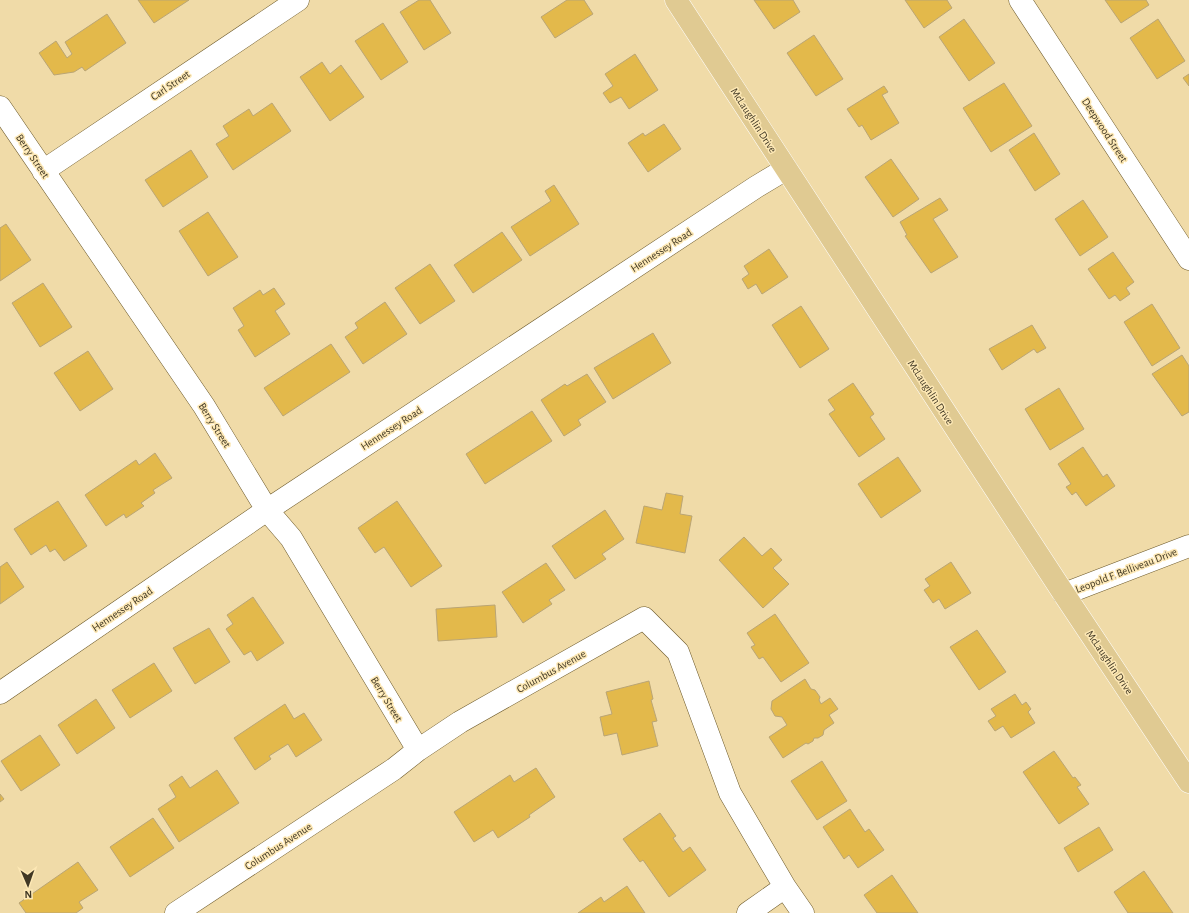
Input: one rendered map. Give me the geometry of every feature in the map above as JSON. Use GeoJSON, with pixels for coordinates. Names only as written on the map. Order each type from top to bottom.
{"type":"FeatureCollection","features":[{"type":"Feature","properties":{"kind":"main road","name":"McLaughlin Drive"},"geometry":{"type":"LineString","coordinates":[[676,0],[1064,594],[1189,782]]}},
{"type":"Feature","properties":{"kind":"street","name":"Carl Street"},"geometry":{"type":"LineString","coordinates":[[43,171],[298,0]]}},
{"type":"Feature","properties":{"kind":"street","name":"Deepwood Street"},"geometry":{"type":"LineString","coordinates":[[1020,0],[1189,260]]}},
{"type":"Feature","properties":{"kind":"street","name":"Berry Street"},"geometry":{"type":"LineString","coordinates":[[0,107],[204,406],[268,510],[291,538],[418,750]]}},
{"type":"Feature","properties":{"kind":"street","name":"Hennessey Road"},"geometry":{"type":"LineString","coordinates":[[0,693],[268,510],[756,187],[786,169]]}},
{"type":"Feature","properties":{"kind":"street","name":"Leopold F. Belliveau Drive"},"geometry":{"type":"LineString","coordinates":[[1064,594],[1189,546]]}},
{"type":"Feature","properties":{"kind":"street","name":"Columbus Avenue"},"geometry":{"type":"LineString","coordinates":[[176,913],[394,769],[418,750],[460,722],[644,618],[678,652],[730,793],[785,887],[803,913]]}},
{"type":"Feature","properties":{"kind":"street"},"geometry":{"type":"LineString","coordinates":[[748,913],[785,887]]}},
{"type":"Feature","properties":{"kind":"building"},"geometry":{"type":"Polygon","coordinates":[[[138,0],[189,0],[154,23],[138,0]]]}},
{"type":"Feature","properties":{"kind":"building"},"geometry":{"type":"Polygon","coordinates":[[[419,0],[430,0],[451,33],[424,50],[400,12],[419,0]]]}},
{"type":"Feature","properties":{"kind":"building"},"geometry":{"type":"Polygon","coordinates":[[[567,0],[584,0],[593,14],[555,38],[541,17],[567,0]]]}},
{"type":"Feature","properties":{"kind":"building"},"geometry":{"type":"Polygon","coordinates":[[[754,0],[793,0],[800,12],[774,29],[754,0]]]}},
{"type":"Feature","properties":{"kind":"building"},"geometry":{"type":"Polygon","coordinates":[[[905,0],[947,0],[952,8],[924,28],[905,0]]]}},
{"type":"Feature","properties":{"kind":"building"},"geometry":{"type":"Polygon","coordinates":[[[1105,0],[1146,0],[1149,5],[1121,23],[1105,0]]]}},
{"type":"Feature","properties":{"kind":"building"},"geometry":{"type":"Polygon","coordinates":[[[107,14],[126,43],[85,71],[82,67],[74,72],[54,75],[39,53],[56,41],[67,58],[72,54],[65,42],[107,14]]]}},
{"type":"Feature","properties":{"kind":"building"},"geometry":{"type":"Polygon","coordinates":[[[964,19],[995,63],[969,81],[939,37],[964,19]]]}},
{"type":"Feature","properties":{"kind":"building"},"geometry":{"type":"Polygon","coordinates":[[[1158,19],[1185,61],[1157,79],[1130,38],[1158,19]]]}},
{"type":"Feature","properties":{"kind":"building"},"geometry":{"type":"Polygon","coordinates":[[[383,23],[408,62],[381,80],[355,41],[383,23]]]}},
{"type":"Feature","properties":{"kind":"building"},"geometry":{"type":"Polygon","coordinates":[[[814,35],[843,79],[816,96],[787,53],[814,35]]]}},
{"type":"Feature","properties":{"kind":"building"},"geometry":{"type":"Polygon","coordinates":[[[635,54],[658,90],[629,109],[621,97],[610,103],[603,93],[613,86],[605,74],[635,54]]]}},
{"type":"Feature","properties":{"kind":"building"},"geometry":{"type":"Polygon","coordinates":[[[322,62],[330,74],[341,65],[364,97],[330,121],[300,77],[322,62]]]}},
{"type":"Feature","properties":{"kind":"building"},"geometry":{"type":"Polygon","coordinates":[[[1189,74],[1189,86],[1183,78],[1189,74]]]}},
{"type":"Feature","properties":{"kind":"building"},"geometry":{"type":"Polygon","coordinates":[[[1004,83],[1032,126],[991,152],[963,108],[1004,83]]]}},
{"type":"Feature","properties":{"kind":"building"},"geometry":{"type":"Polygon","coordinates":[[[884,86],[888,92],[882,95],[899,123],[871,140],[862,125],[859,127],[847,109],[884,86]]]}},
{"type":"Feature","properties":{"kind":"building"},"geometry":{"type":"Polygon","coordinates":[[[272,103],[291,131],[233,170],[216,144],[229,136],[223,126],[249,109],[253,116],[272,103]]]}},
{"type":"Feature","properties":{"kind":"building"},"geometry":{"type":"Polygon","coordinates":[[[664,124],[681,149],[648,172],[628,143],[643,133],[645,136],[664,124]]]}},
{"type":"Feature","properties":{"kind":"building"},"geometry":{"type":"Polygon","coordinates":[[[1034,133],[1060,174],[1035,191],[1009,150],[1034,133]]]}},
{"type":"Feature","properties":{"kind":"building"},"geometry":{"type":"Polygon","coordinates":[[[191,150],[208,177],[163,207],[145,180],[191,150]]]}},
{"type":"Feature","properties":{"kind":"building"},"geometry":{"type":"Polygon","coordinates":[[[891,159],[919,199],[893,217],[865,177],[891,159]]]}},
{"type":"Feature","properties":{"kind":"building"},"geometry":{"type":"Polygon","coordinates":[[[554,185],[579,224],[530,256],[511,227],[551,201],[545,191],[554,185]]]}},
{"type":"Feature","properties":{"kind":"building"},"geometry":{"type":"Polygon","coordinates":[[[940,198],[948,210],[933,219],[958,257],[931,273],[905,236],[907,235],[900,222],[940,198]]]}},
{"type":"Feature","properties":{"kind":"building"},"geometry":{"type":"Polygon","coordinates":[[[1083,200],[1108,237],[1080,256],[1055,219],[1083,200]]]}},
{"type":"Feature","properties":{"kind":"building"},"geometry":{"type":"Polygon","coordinates":[[[208,212],[238,257],[208,276],[179,231],[208,212]]]}},
{"type":"Feature","properties":{"kind":"building"},"geometry":{"type":"Polygon","coordinates":[[[6,224],[31,260],[0,281],[0,228],[6,224]]]}},
{"type":"Feature","properties":{"kind":"building"},"geometry":{"type":"Polygon","coordinates":[[[502,232],[522,260],[473,293],[454,265],[502,232]]]}},
{"type":"Feature","properties":{"kind":"building"},"geometry":{"type":"Polygon","coordinates":[[[769,249],[788,277],[762,294],[756,284],[748,289],[742,279],[749,274],[744,266],[769,249]]]}},
{"type":"Feature","properties":{"kind":"building"},"geometry":{"type":"Polygon","coordinates":[[[1113,252],[1134,282],[1126,288],[1130,294],[1120,301],[1115,295],[1109,299],[1088,269],[1113,252]]]}},
{"type":"Feature","properties":{"kind":"building"},"geometry":{"type":"Polygon","coordinates":[[[430,264],[455,301],[420,324],[395,288],[430,264]]]}},
{"type":"Feature","properties":{"kind":"building"},"geometry":{"type":"Polygon","coordinates":[[[43,283],[72,327],[40,347],[12,303],[43,283]]]}},
{"type":"Feature","properties":{"kind":"building"},"geometry":{"type":"Polygon","coordinates":[[[274,288],[285,304],[275,311],[290,334],[255,357],[238,330],[244,326],[233,308],[260,290],[263,295],[274,288]]]}},
{"type":"Feature","properties":{"kind":"building"},"geometry":{"type":"Polygon","coordinates":[[[385,302],[407,334],[363,364],[345,337],[358,328],[355,323],[385,302]]]}},
{"type":"Feature","properties":{"kind":"building"},"geometry":{"type":"Polygon","coordinates":[[[1152,304],[1180,348],[1152,366],[1124,322],[1152,304]]]}},
{"type":"Feature","properties":{"kind":"building"},"geometry":{"type":"Polygon","coordinates":[[[801,306],[829,349],[800,368],[772,325],[801,306]]]}},
{"type":"Feature","properties":{"kind":"building"},"geometry":{"type":"Polygon","coordinates":[[[1032,325],[1046,348],[1037,353],[1034,349],[1002,370],[989,349],[1032,325]]]}},
{"type":"Feature","properties":{"kind":"building"},"geometry":{"type":"Polygon","coordinates":[[[653,333],[671,363],[613,399],[594,368],[653,333]]]}},
{"type":"Feature","properties":{"kind":"building"},"geometry":{"type":"Polygon","coordinates":[[[331,344],[350,372],[283,416],[264,388],[331,344]]]}},
{"type":"Feature","properties":{"kind":"building"},"geometry":{"type":"Polygon","coordinates":[[[88,351],[113,389],[80,411],[54,373],[88,351]]]}},
{"type":"Feature","properties":{"kind":"building"},"geometry":{"type":"Polygon","coordinates":[[[1182,355],[1189,366],[1189,412],[1182,416],[1152,374],[1182,355]]]}},
{"type":"Feature","properties":{"kind":"building"},"geometry":{"type":"Polygon","coordinates":[[[587,374],[606,402],[578,420],[581,425],[564,436],[541,400],[565,384],[567,386],[587,374]]]}},
{"type":"Feature","properties":{"kind":"building"},"geometry":{"type":"Polygon","coordinates":[[[853,383],[874,414],[870,417],[885,439],[859,457],[829,414],[835,410],[828,400],[853,383]]]}},
{"type":"Feature","properties":{"kind":"building"},"geometry":{"type":"Polygon","coordinates":[[[1059,388],[1084,429],[1050,450],[1025,409],[1059,388]]]}},
{"type":"Feature","properties":{"kind":"building"},"geometry":{"type":"Polygon","coordinates":[[[532,411],[552,441],[485,484],[466,454],[532,411]]]}},
{"type":"Feature","properties":{"kind":"building"},"geometry":{"type":"Polygon","coordinates":[[[1083,447],[1103,477],[1107,474],[1115,486],[1086,506],[1076,492],[1072,495],[1066,487],[1071,484],[1058,464],[1083,447]]]}},
{"type":"Feature","properties":{"kind":"building"},"geometry":{"type":"Polygon","coordinates":[[[155,453],[172,478],[153,490],[155,493],[141,503],[144,506],[126,518],[124,514],[106,526],[85,495],[136,460],[139,465],[155,453]]]}},
{"type":"Feature","properties":{"kind":"building"},"geometry":{"type":"Polygon","coordinates":[[[898,457],[921,491],[881,518],[858,484],[898,457]]]}},
{"type":"Feature","properties":{"kind":"building"},"geometry":{"type":"Polygon","coordinates":[[[666,493],[683,496],[680,514],[692,516],[685,553],[636,543],[644,506],[662,510],[666,493]]]}},
{"type":"Feature","properties":{"kind":"building"},"geometry":{"type":"Polygon","coordinates":[[[58,501],[87,546],[64,561],[55,549],[50,552],[46,545],[31,555],[14,529],[58,501]]]}},
{"type":"Feature","properties":{"kind":"building"},"geometry":{"type":"Polygon","coordinates":[[[397,501],[442,566],[411,587],[384,547],[375,553],[358,528],[397,501]]]}},
{"type":"Feature","properties":{"kind":"building"},"geometry":{"type":"Polygon","coordinates":[[[605,510],[624,539],[602,554],[606,559],[575,579],[552,546],[605,510]]]}},
{"type":"Feature","properties":{"kind":"building"},"geometry":{"type":"Polygon","coordinates":[[[744,537],[762,556],[771,548],[782,560],[773,568],[789,584],[763,608],[719,560],[744,537]]]}},
{"type":"Feature","properties":{"kind":"building"},"geometry":{"type":"Polygon","coordinates":[[[7,562],[24,587],[0,604],[0,567],[7,562]]]}},
{"type":"Feature","properties":{"kind":"building"},"geometry":{"type":"Polygon","coordinates":[[[951,562],[971,593],[945,609],[939,599],[933,603],[924,590],[930,586],[925,579],[951,562]]]}},
{"type":"Feature","properties":{"kind":"building"},"geometry":{"type":"Polygon","coordinates":[[[546,563],[565,590],[549,600],[552,604],[523,623],[502,592],[546,563]]]}},
{"type":"Feature","properties":{"kind":"building"},"geometry":{"type":"Polygon","coordinates":[[[253,597],[284,643],[257,661],[251,651],[244,655],[226,629],[233,624],[227,615],[253,597]]]}},
{"type":"Feature","properties":{"kind":"building"},"geometry":{"type":"Polygon","coordinates":[[[495,605],[497,637],[438,641],[436,609],[495,605]]]}},
{"type":"Feature","properties":{"kind":"building"},"geometry":{"type":"Polygon","coordinates":[[[775,614],[809,663],[781,682],[763,657],[759,659],[751,647],[755,645],[747,633],[775,614]]]}},
{"type":"Feature","properties":{"kind":"building"},"geometry":{"type":"Polygon","coordinates":[[[209,628],[230,662],[195,684],[173,648],[209,628]]]}},
{"type":"Feature","properties":{"kind":"building"},"geometry":{"type":"Polygon","coordinates":[[[977,630],[1006,672],[979,690],[950,647],[977,630]]]}},
{"type":"Feature","properties":{"kind":"building"},"geometry":{"type":"Polygon","coordinates":[[[154,663],[172,691],[130,718],[112,690],[154,663]]]}},
{"type":"Feature","properties":{"kind":"building"},"geometry":{"type":"Polygon","coordinates":[[[805,679],[811,689],[815,690],[820,697],[819,700],[821,704],[830,698],[838,709],[829,715],[834,723],[824,730],[823,735],[818,738],[814,738],[813,741],[808,744],[806,743],[783,758],[769,737],[787,725],[782,717],[775,716],[771,709],[772,701],[805,679]]]}},
{"type":"Feature","properties":{"kind":"building"},"geometry":{"type":"Polygon","coordinates":[[[649,681],[653,699],[651,700],[657,721],[652,722],[658,746],[622,755],[617,733],[604,736],[600,717],[612,714],[606,692],[649,681]]]}},
{"type":"Feature","properties":{"kind":"building"},"geometry":{"type":"Polygon","coordinates":[[[1015,694],[1022,705],[1026,702],[1031,709],[1028,712],[1035,723],[1011,738],[1003,726],[995,731],[988,721],[996,716],[991,709],[1015,694]]]}},
{"type":"Feature","properties":{"kind":"building"},"geometry":{"type":"Polygon","coordinates":[[[96,699],[115,728],[77,754],[58,725],[96,699]]]}},
{"type":"Feature","properties":{"kind":"building"},"geometry":{"type":"Polygon","coordinates":[[[285,704],[294,719],[304,713],[322,740],[296,757],[288,744],[269,756],[271,759],[255,770],[234,738],[285,704]]]}},
{"type":"Feature","properties":{"kind":"building"},"geometry":{"type":"Polygon","coordinates":[[[40,735],[60,765],[21,791],[1,761],[40,735]]]}},
{"type":"Feature","properties":{"kind":"building"},"geometry":{"type":"Polygon","coordinates":[[[1054,751],[1073,778],[1075,777],[1081,785],[1077,787],[1089,804],[1059,824],[1023,772],[1054,751]]]}},
{"type":"Feature","properties":{"kind":"building"},"geometry":{"type":"Polygon","coordinates":[[[822,761],[847,801],[817,820],[791,781],[822,761]]]}},
{"type":"Feature","properties":{"kind":"building"},"geometry":{"type":"Polygon","coordinates":[[[536,768],[555,797],[529,815],[530,817],[498,838],[493,830],[474,842],[454,812],[510,775],[514,782],[536,768]]]}},
{"type":"Feature","properties":{"kind":"building"},"geometry":{"type":"Polygon","coordinates":[[[217,770],[239,803],[179,842],[158,809],[176,797],[169,785],[182,776],[190,788],[217,770]]]}},
{"type":"Feature","properties":{"kind":"building"},"geometry":{"type":"Polygon","coordinates":[[[0,794],[4,799],[0,802],[0,794]]]}},
{"type":"Feature","properties":{"kind":"building"},"geometry":{"type":"Polygon","coordinates":[[[850,809],[865,832],[869,829],[884,850],[858,868],[849,855],[844,859],[823,827],[850,809]]]}},
{"type":"Feature","properties":{"kind":"building"},"geometry":{"type":"Polygon","coordinates":[[[660,813],[676,836],[673,838],[683,852],[690,847],[706,870],[669,897],[643,860],[640,862],[623,839],[660,813]]]}},
{"type":"Feature","properties":{"kind":"building"},"geometry":{"type":"Polygon","coordinates":[[[153,818],[174,848],[130,877],[110,847],[153,818]]]}},
{"type":"Feature","properties":{"kind":"building"},"geometry":{"type":"Polygon","coordinates":[[[1099,827],[1113,850],[1078,872],[1064,848],[1099,827]]]}},
{"type":"Feature","properties":{"kind":"building"},"geometry":{"type":"Polygon","coordinates":[[[78,862],[98,890],[79,902],[83,908],[76,913],[26,913],[19,903],[78,862]]]}},
{"type":"Feature","properties":{"kind":"building"},"geometry":{"type":"Polygon","coordinates":[[[1144,871],[1173,913],[1128,913],[1114,892],[1144,871]]]}},
{"type":"Feature","properties":{"kind":"building"},"geometry":{"type":"Polygon","coordinates":[[[892,875],[918,913],[877,913],[864,895],[892,875]]]}},
{"type":"Feature","properties":{"kind":"building"},"geometry":{"type":"Polygon","coordinates":[[[627,886],[645,913],[578,913],[601,897],[604,902],[627,886]]]}}]}
